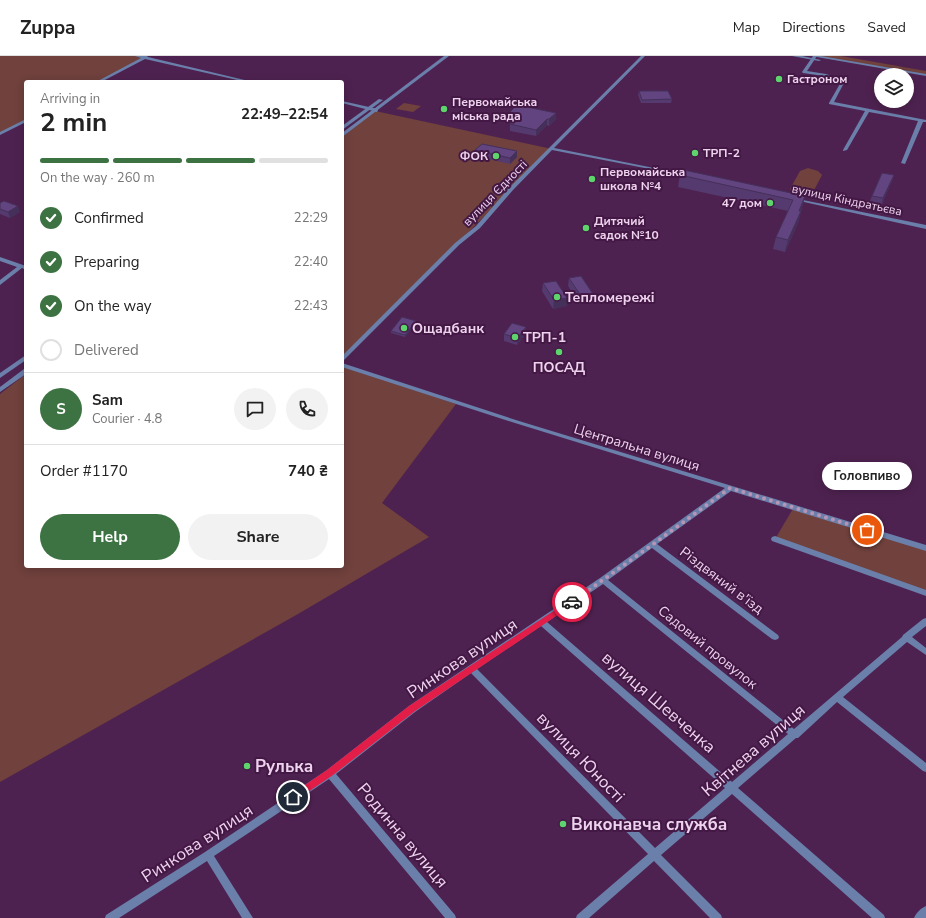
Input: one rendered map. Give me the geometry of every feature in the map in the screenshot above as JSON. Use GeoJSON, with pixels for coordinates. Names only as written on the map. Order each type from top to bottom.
{"type":"FeatureCollection","features":[{"type":"Feature","properties":{"kind":"street"},"geometry":{"type":"LineString","coordinates":[[137,56],[243,80]]}},
{"type":"Feature","properties":{"kind":"street"},"geometry":{"type":"LineString","coordinates":[[344,127],[439,56]]}},
{"type":"Feature","properties":{"kind":"street"},"geometry":{"type":"LineString","coordinates":[[344,134],[447,56]]}},
{"type":"Feature","properties":{"kind":"street","name":"вулиця Єдності"},"geometry":{"type":"LineString","coordinates":[[344,357],[457,244],[478,227],[511,190],[642,56]]}},
{"type":"Feature","properties":{"kind":"street"},"geometry":{"type":"LineString","coordinates":[[794,56],[814,57],[926,75]]}},
{"type":"Feature","properties":{"kind":"street"},"geometry":{"type":"LineString","coordinates":[[102,80],[145,57]]}},
{"type":"Feature","properties":{"kind":"street"},"geometry":{"type":"LineString","coordinates":[[814,57],[874,69]]}},
{"type":"Feature","properties":{"kind":"street"},"geometry":{"type":"LineString","coordinates":[[814,57],[804,72],[824,75],[843,81],[832,103],[924,121],[902,163]]}},
{"type":"Feature","properties":{"kind":"street"},"geometry":{"type":"LineString","coordinates":[[914,77],[926,79]]}},
{"type":"Feature","properties":{"kind":"street"},"geometry":{"type":"LineString","coordinates":[[344,102],[376,110]]}},
{"type":"Feature","properties":{"kind":"street"},"geometry":{"type":"LineString","coordinates":[[845,150],[868,110]]}},
{"type":"Feature","properties":{"kind":"street"},"geometry":{"type":"LineString","coordinates":[[0,134],[24,121]]}},
{"type":"Feature","properties":{"kind":"street"},"geometry":{"type":"LineString","coordinates":[[552,149],[692,176]]}},
{"type":"Feature","properties":{"kind":"street","name":"вулиця Кіндратьєва"},"geometry":{"type":"LineString","coordinates":[[787,197],[926,227]]}},
{"type":"Feature","properties":{"kind":"street"},"geometry":{"type":"LineString","coordinates":[[0,259],[23,267]]}},
{"type":"Feature","properties":{"kind":"street"},"geometry":{"type":"LineString","coordinates":[[0,283],[23,267]]}},
{"type":"Feature","properties":{"kind":"street"},"geometry":{"type":"LineString","coordinates":[[0,376],[24,358]]}},
{"type":"Feature","properties":{"kind":"street","name":"Центральна вулиця"},"geometry":{"type":"LineString","coordinates":[[344,366],[517,422],[926,548]]}},
{"type":"Feature","properties":{"kind":"street"},"geometry":{"type":"LineString","coordinates":[[0,390],[24,372]]}},
{"type":"Feature","properties":{"kind":"street","name":"Ринкова вулиця"},"geometry":{"type":"LineString","coordinates":[[110,918],[208,855],[330,773],[412,709],[603,580],[730,488]]}},
{"type":"Feature","properties":{"kind":"street"},"geometry":{"type":"LineString","coordinates":[[775,539],[926,593]]}},
{"type":"Feature","properties":{"kind":"street","name":"Різдвяний в'їзд"},"geometry":{"type":"LineString","coordinates":[[652,545],[775,637]]}},
{"type":"Feature","properties":{"kind":"street","name":"Садовий провулок"},"geometry":{"type":"LineString","coordinates":[[603,580],[796,735]]}},
{"type":"Feature","properties":{"kind":"street","name":"Квітнева вулиця"},"geometry":{"type":"LineString","coordinates":[[581,918],[796,735],[926,621]]}},
{"type":"Feature","properties":{"kind":"street","name":"вулиця Шевченка"},"geometry":{"type":"LineString","coordinates":[[542,622],[880,918]]}},
{"type":"Feature","properties":{"kind":"street"},"geometry":{"type":"LineString","coordinates":[[906,637],[926,652]]}},
{"type":"Feature","properties":{"kind":"street","name":"вулиця Юності"},"geometry":{"type":"LineString","coordinates":[[472,669],[717,918]]}},
{"type":"Feature","properties":{"kind":"street"},"geometry":{"type":"LineString","coordinates":[[838,698],[926,768]]}},
{"type":"Feature","properties":{"kind":"street","name":"Родинна вулиця"},"geometry":{"type":"LineString","coordinates":[[330,773],[451,918]]}},
{"type":"Feature","properties":{"kind":"street"},"geometry":{"type":"LineString","coordinates":[[208,855],[248,918]]}},
{"type":"Feature","properties":{"kind":"street"},"geometry":{"type":"LineString","coordinates":[[919,918],[926,911]]}},
{"type":"Feature","properties":{"kind":"shaded area"},"geometry":{"type":"Polygon","coordinates":[[[0,56],[137,56],[144,58],[102,80],[24,80],[24,121],[0,134],[0,56]]]}},
{"type":"Feature","properties":{"kind":"shaded area"},"geometry":{"type":"Polygon","coordinates":[[[813,56],[841,56],[909,68],[884,68],[813,56]]]}},
{"type":"Feature","properties":{"kind":"shaded area"},"geometry":{"type":"Polygon","coordinates":[[[914,69],[926,71],[926,75],[914,73],[914,69]]]}},
{"type":"Feature","properties":{"kind":"shaded area"},"geometry":{"type":"Polygon","coordinates":[[[404,103],[421,106],[413,112],[396,109],[404,103]]]}},
{"type":"Feature","properties":{"kind":"shaded area"},"geometry":{"type":"Polygon","coordinates":[[[375,111],[552,149],[344,356],[344,134],[375,111]]]}},
{"type":"Feature","properties":{"kind":"shaded area"},"geometry":{"type":"Polygon","coordinates":[[[808,168],[818,171],[822,175],[812,194],[803,196],[794,194],[790,189],[800,171],[808,168]]]}},
{"type":"Feature","properties":{"kind":"shaded area"},"geometry":{"type":"Polygon","coordinates":[[[344,366],[456,404],[382,503],[429,537],[298,614],[0,782],[0,394],[24,376],[24,568],[344,568],[344,366]]]}},
{"type":"Feature","properties":{"kind":"shaded area"},"geometry":{"type":"Polygon","coordinates":[[[794,507],[926,548],[926,593],[775,539],[794,507]]]}},
{"type":"Feature","properties":{"kind":"building"},"geometry":{"type":"Polygon","coordinates":[[[639,91],[668,91],[672,99],[642,100],[639,91]]]}},
{"type":"Feature","properties":{"kind":"building"},"geometry":{"type":"Polygon","coordinates":[[[517,105],[556,113],[547,119],[536,130],[510,124],[521,114],[510,112],[517,105]]]}},
{"type":"Feature","properties":{"kind":"building"},"geometry":{"type":"Polygon","coordinates":[[[482,144],[517,151],[510,158],[475,150],[482,144]]]}},
{"type":"Feature","properties":{"kind":"building"},"geometry":{"type":"Polygon","coordinates":[[[684,170],[805,196],[799,211],[801,211],[788,240],[776,237],[793,200],[680,175],[684,170]]]}},
{"type":"Feature","properties":{"kind":"building"},"geometry":{"type":"Polygon","coordinates":[[[882,173],[894,175],[883,198],[872,196],[882,173]]]}},
{"type":"Feature","properties":{"kind":"building"},"geometry":{"type":"Polygon","coordinates":[[[4,201],[18,206],[8,212],[0,209],[0,203],[4,201]]]}},
{"type":"Feature","properties":{"kind":"building"},"geometry":{"type":"Polygon","coordinates":[[[581,276],[593,294],[581,296],[569,278],[581,276]]]}},
{"type":"Feature","properties":{"kind":"building"},"geometry":{"type":"Polygon","coordinates":[[[556,281],[567,298],[554,300],[543,283],[556,281]]]}},
{"type":"Feature","properties":{"kind":"building","name":"Ощадбанк"},"geometry":{"type":"Polygon","coordinates":[[[402,317],[416,321],[405,335],[391,331],[402,317]]]}},
{"type":"Feature","properties":{"kind":"building"},"geometry":{"type":"Polygon","coordinates":[[[512,323],[526,327],[517,338],[504,334],[512,323]]]}},
{"type":"Feature","properties":{"kind":"way so far"},"geometry":{"type":"LineString","coordinates":[[572,602],[730,488],[867,530]]}},
{"type":"Feature","properties":{"kind":"place","name":"Гастроном"},"geometry":{"type":"Point","coordinates":[779,79]}},
{"type":"Feature","properties":{"kind":"place","name":"Первомайська мiська рада"},"geometry":{"type":"Point","coordinates":[444,109]}},
{"type":"Feature","properties":{"kind":"place","name":"ТРП-2"},"geometry":{"type":"Point","coordinates":[695,153]}},
{"type":"Feature","properties":{"kind":"place","name":"ФОК"},"geometry":{"type":"Point","coordinates":[496,156]}},
{"type":"Feature","properties":{"kind":"place","name":"Первомайська школа №4"},"geometry":{"type":"Point","coordinates":[592,179]}},
{"type":"Feature","properties":{"kind":"place","name":"47 дом"},"geometry":{"type":"Point","coordinates":[770,203]}},
{"type":"Feature","properties":{"kind":"place","name":"Дитячий садок №10"},"geometry":{"type":"Point","coordinates":[586,228]}},
{"type":"Feature","properties":{"kind":"place","name":"Тепломережі"},"geometry":{"type":"Point","coordinates":[557,297]}},
{"type":"Feature","properties":{"kind":"place","name":"Ощадбанк"},"geometry":{"type":"Point","coordinates":[404,328]}},
{"type":"Feature","properties":{"kind":"place","name":"ТРП-1"},"geometry":{"type":"Point","coordinates":[515,337]}},
{"type":"Feature","properties":{"kind":"place","name":"ПОСАД"},"geometry":{"type":"Point","coordinates":[559,352]}},
{"type":"Feature","properties":{"kind":"place","name":"Головпиво"},"geometry":{"type":"Point","coordinates":[867,530]}},
{"type":"Feature","properties":{"kind":"place","name":"Рулька"},"geometry":{"type":"Point","coordinates":[247,766]}},
{"type":"Feature","properties":{"kind":"place","name":"Виконавча служба"},"geometry":{"type":"Point","coordinates":[563,824]}},
{"type":"Feature","properties":{"kind":"route"},"geometry":{"type":"LineString","coordinates":[[293,797],[330,773],[412,709],[572,602]]}}]}
